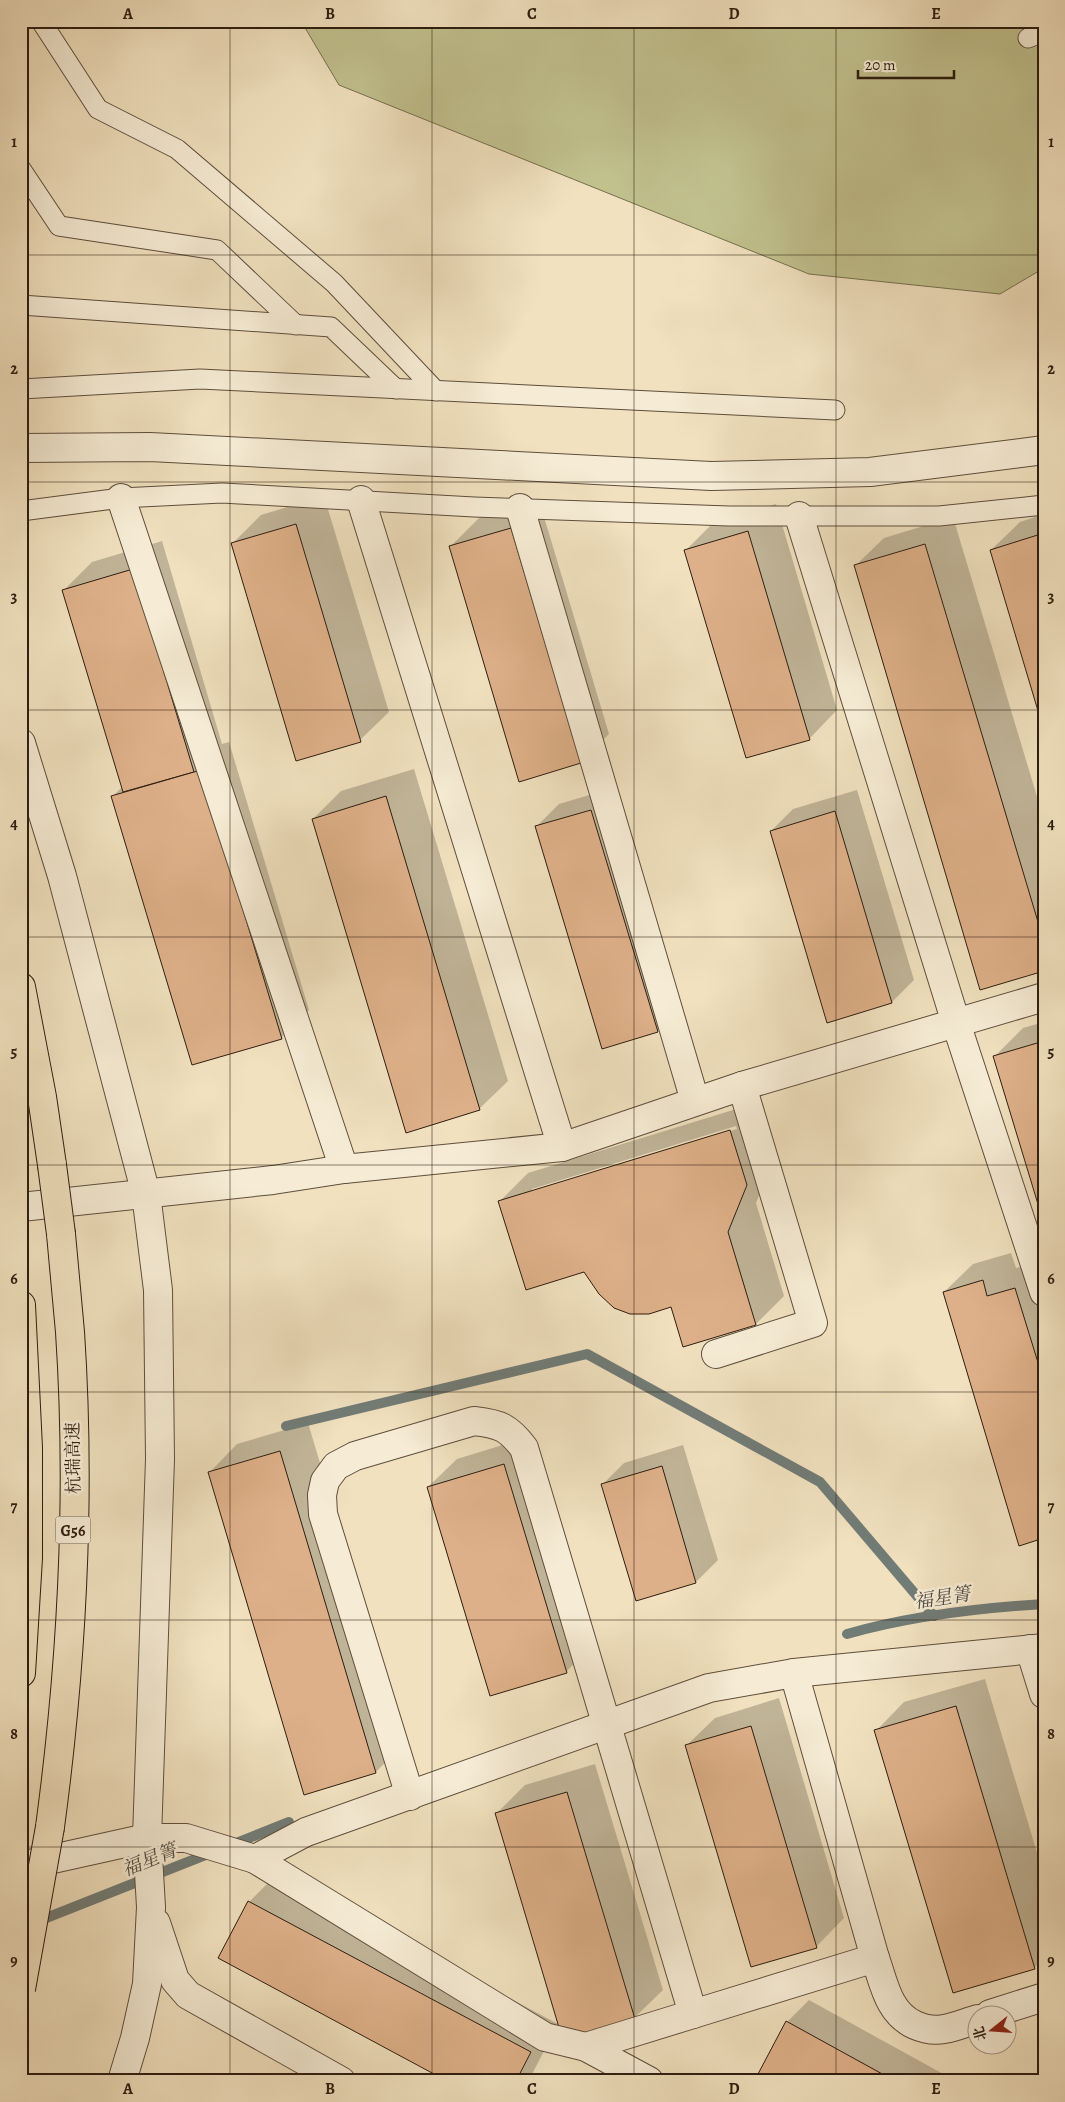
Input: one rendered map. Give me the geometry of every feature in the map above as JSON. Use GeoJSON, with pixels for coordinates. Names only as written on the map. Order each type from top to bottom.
{"type":"FeatureCollection","features":[{"type":"Feature","properties":{"kind":"highway","name":"杭瑞高速"},"geometry":{"type":"LineString","coordinates":[[21,987],[42,1097],[61,1234],[70,1332],[74,1447],[73,1560],[67,1670],[50,1827],[21,1989]]}},
{"type":"Feature","properties":{"kind":"highway"},"geometry":{"type":"LineString","coordinates":[[21,1305],[28,1448],[28,1558],[21,1673]]}},
{"type":"Feature","properties":{"kind":"street"},"geometry":{"type":"LineString","coordinates":[[21,448],[150,447],[711,476],[870,472],[1044,450]]}},
{"type":"Feature","properties":{"kind":"street"},"geometry":{"type":"LineString","coordinates":[[121,498],[344,1169]]}},
{"type":"Feature","properties":{"kind":"street"},"geometry":{"type":"LineString","coordinates":[[361,500],[562,1147]]}},
{"type":"Feature","properties":{"kind":"street"},"geometry":{"type":"LineString","coordinates":[[520,508],[695,1101]]}},
{"type":"Feature","properties":{"kind":"street"},"geometry":{"type":"LineString","coordinates":[[799,516],[956,1024],[1044,1292]]}},
{"type":"Feature","properties":{"kind":"street"},"geometry":{"type":"LineString","coordinates":[[21,743],[62,876],[146,1194],[158,1290],[160,1458],[148,1847],[151,1907],[147,1984],[135,2038],[122,2081]]}},
{"type":"Feature","properties":{"kind":"street"},"geometry":{"type":"LineString","coordinates":[[21,1206],[273,1180],[344,1169],[562,1147],[742,1086],[956,1024],[1044,996]]}},
{"type":"Feature","properties":{"kind":"street"},"geometry":{"type":"LineString","coordinates":[[716,1354],[813,1323],[742,1086]]}},
{"type":"Feature","properties":{"kind":"street"},"geometry":{"type":"LineString","coordinates":[[410,1796],[323,1514],[322,1495],[325,1481],[336,1466],[355,1456],[474,1421],[492,1423],[506,1428],[524,1448],[693,2014]]}},
{"type":"Feature","properties":{"kind":"street"},"geometry":{"type":"LineString","coordinates":[[256,1859],[306,1832],[709,1688],[794,1673],[1037,1649],[1044,1694]]}},
{"type":"Feature","properties":{"kind":"street"},"geometry":{"type":"LineString","coordinates":[[794,1673],[875,1958],[889,1999],[896,2012],[904,2020],[933,2030],[945,2029],[968,2021]]}},
{"type":"Feature","properties":{"kind":"street"},"geometry":{"type":"LineString","coordinates":[[21,1866],[148,1847],[186,1838],[256,1859],[545,2037],[586,2047],[648,2081]]}},
{"type":"Feature","properties":{"kind":"street"},"geometry":{"type":"LineString","coordinates":[[151,1907],[174,1980],[188,1995],[340,2081]]}},
{"type":"Feature","properties":{"kind":"street"},"geometry":{"type":"LineString","coordinates":[[586,2047],[875,1958]]}},
{"type":"Feature","properties":{"kind":"street"},"geometry":{"type":"LineString","coordinates":[[1018,2005],[1044,1997]]}},
{"type":"Feature","properties":{"kind":"lane"},"geometry":{"type":"LineString","coordinates":[[41,21],[98,109],[177,149],[334,283],[436,391]]}},
{"type":"Feature","properties":{"kind":"lane"},"geometry":{"type":"LineString","coordinates":[[21,169],[59,226],[217,250],[296,324]]}},
{"type":"Feature","properties":{"kind":"lane"},"geometry":{"type":"LineString","coordinates":[[21,305],[331,327],[396,389]]}},
{"type":"Feature","properties":{"kind":"lane"},"geometry":{"type":"LineString","coordinates":[[21,389],[200,380],[835,410]]}},
{"type":"Feature","properties":{"kind":"lane"},"geometry":{"type":"LineString","coordinates":[[21,511],[121,498],[222,493],[729,516],[939,516],[1044,505]]}},
{"type":"Feature","properties":{"kind":"green space"},"geometry":{"type":"Polygon","coordinates":[[[301,21],[1044,21],[1044,268],[1000,294],[809,274],[339,85],[301,21]]]}},
{"type":"Feature","properties":{"kind":"building"},"geometry":{"type":"Polygon","coordinates":[[[296,524],[361,742],[296,761],[231,543],[296,524]]]}},
{"type":"Feature","properties":{"kind":"building"},"geometry":{"type":"Polygon","coordinates":[[[511,528],[581,763],[519,782],[449,546],[511,528]]]}},
{"type":"Feature","properties":{"kind":"building"},"geometry":{"type":"Polygon","coordinates":[[[748,531],[810,740],[746,758],[684,550],[748,531]]]}},
{"type":"Feature","properties":{"kind":"building"},"geometry":{"type":"Polygon","coordinates":[[[1044,533],[1044,731],[990,550],[1044,533]]]}},
{"type":"Feature","properties":{"kind":"building"},"geometry":{"type":"Polygon","coordinates":[[[925,544],[1044,942],[1044,971],[980,990],[854,565],[925,544]]]}},
{"type":"Feature","properties":{"kind":"building"},"geometry":{"type":"Polygon","coordinates":[[[133,569],[194,772],[123,792],[62,590],[133,569]]]}},
{"type":"Feature","properties":{"kind":"building"},"geometry":{"type":"Polygon","coordinates":[[[201,770],[282,1039],[192,1065],[111,796],[201,770]]]}},
{"type":"Feature","properties":{"kind":"building"},"geometry":{"type":"Polygon","coordinates":[[[386,796],[480,1110],[406,1133],[312,819],[386,796]]]}},
{"type":"Feature","properties":{"kind":"building"},"geometry":{"type":"Polygon","coordinates":[[[591,810],[658,1032],[602,1049],[535,826],[591,810]]]}},
{"type":"Feature","properties":{"kind":"building"},"geometry":{"type":"Polygon","coordinates":[[[835,811],[892,1003],[827,1023],[770,831],[835,811]]]}},
{"type":"Feature","properties":{"kind":"building"},"geometry":{"type":"Polygon","coordinates":[[[1044,1041],[1044,1224],[993,1056],[1044,1041]]]}},
{"type":"Feature","properties":{"kind":"building"},"geometry":{"type":"Polygon","coordinates":[[[730,1130],[747,1185],[728,1232],[756,1325],[683,1347],[671,1307],[649,1314],[630,1314],[614,1308],[599,1294],[584,1272],[526,1290],[498,1201],[730,1130]]]}},
{"type":"Feature","properties":{"kind":"building"},"geometry":{"type":"Polygon","coordinates":[[[983,1280],[987,1296],[1015,1288],[1044,1382],[1044,1538],[1019,1546],[943,1292],[983,1280]]]}},
{"type":"Feature","properties":{"kind":"building"},"geometry":{"type":"Polygon","coordinates":[[[280,1451],[376,1773],[304,1795],[208,1472],[280,1451]]]}},
{"type":"Feature","properties":{"kind":"building"},"geometry":{"type":"Polygon","coordinates":[[[504,1464],[567,1673],[490,1696],[427,1487],[504,1464]]]}},
{"type":"Feature","properties":{"kind":"building"},"geometry":{"type":"Polygon","coordinates":[[[662,1466],[696,1583],[636,1601],[601,1484],[662,1466]]]}},
{"type":"Feature","properties":{"kind":"building"},"geometry":{"type":"Polygon","coordinates":[[[956,1706],[1035,1969],[953,1993],[874,1730],[956,1706]]]}},
{"type":"Feature","properties":{"kind":"building"},"geometry":{"type":"Polygon","coordinates":[[[751,1726],[817,1948],[751,1967],[685,1745],[751,1726]]]}},
{"type":"Feature","properties":{"kind":"building"},"geometry":{"type":"Polygon","coordinates":[[[567,1792],[635,2019],[563,2041],[495,1813],[567,1792]]]}},
{"type":"Feature","properties":{"kind":"building"},"geometry":{"type":"Polygon","coordinates":[[[248,1901],[531,2052],[516,2081],[447,2081],[218,1958],[248,1901]]]}},
{"type":"Feature","properties":{"kind":"building"},"geometry":{"type":"Polygon","coordinates":[[[786,2021],[895,2081],[770,2081],[758,2074],[786,2021]]]}},
{"type":"Feature","properties":{"kind":"waterway"},"geometry":{"type":"LineString","coordinates":[[286,1426],[587,1354],[820,1482],[934,1616]]}},
{"type":"Feature","properties":{"kind":"waterway","name":"福星箐"},"geometry":{"type":"LineString","coordinates":[[847,1634],[895,1622],[944,1614],[1044,1604]]}},
{"type":"Feature","properties":{"kind":"waterway","name":"福星箐"},"geometry":{"type":"LineString","coordinates":[[229,1846],[289,1822]]}},
{"type":"Feature","properties":{"kind":"waterway","name":"福星箐"},"geometry":{"type":"LineString","coordinates":[[36,1922],[213,1852]]}}]}
